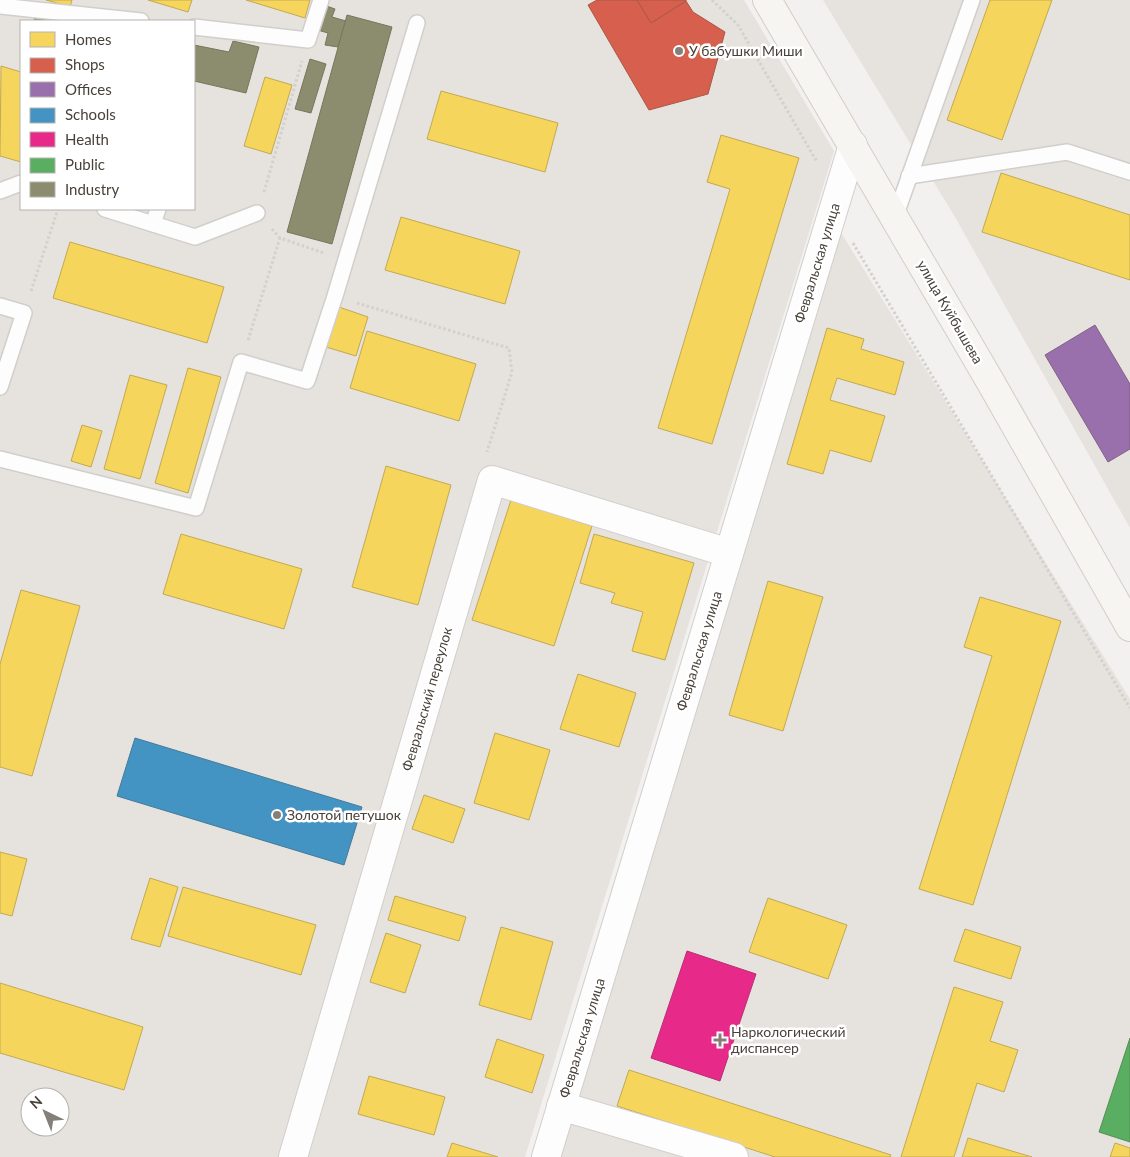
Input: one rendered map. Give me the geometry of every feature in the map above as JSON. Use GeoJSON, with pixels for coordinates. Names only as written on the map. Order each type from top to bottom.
{"type":"FeatureCollection","features":[{"type":"Feature","properties":{"kind":"main road","name":"улица Куйбышева"},"geometry":{"type":"LineString","coordinates":[[768,0],[1130,627]]}},
{"type":"Feature","properties":{"kind":"street","name":"Февральская улица"},"geometry":{"type":"LineString","coordinates":[[546,1157],[853,145]]}},
{"type":"Feature","properties":{"kind":"street"},"geometry":{"type":"LineString","coordinates":[[492,480],[729,553]]}},
{"type":"Feature","properties":{"kind":"street","name":"Февральский переулок"},"geometry":{"type":"LineString","coordinates":[[293,1157],[492,480]]}},
{"type":"Feature","properties":{"kind":"street"},"geometry":{"type":"LineString","coordinates":[[561,1106],[734,1157]]}},
{"type":"Feature","properties":{"kind":"lane"},"geometry":{"type":"LineString","coordinates":[[195,27],[308,40],[321,0]]}},
{"type":"Feature","properties":{"kind":"lane"},"geometry":{"type":"LineString","coordinates":[[895,217],[972,0]]}},
{"type":"Feature","properties":{"kind":"lane"},"geometry":{"type":"LineString","coordinates":[[0,6],[132,20]]}},
{"type":"Feature","properties":{"kind":"lane"},"geometry":{"type":"LineString","coordinates":[[0,460],[196,508],[241,362],[307,381],[346,260],[416,23]]}},
{"type":"Feature","properties":{"kind":"lane"},"geometry":{"type":"LineString","coordinates":[[909,176],[1067,152],[1130,172]]}},
{"type":"Feature","properties":{"kind":"lane"},"geometry":{"type":"LineString","coordinates":[[0,191],[20,183]]}},
{"type":"Feature","properties":{"kind":"lane"},"geometry":{"type":"LineString","coordinates":[[108,210],[195,237],[257,213]]}},
{"type":"Feature","properties":{"kind":"lane"},"geometry":{"type":"LineString","coordinates":[[154,224],[158,210]]}},
{"type":"Feature","properties":{"kind":"lane"},"geometry":{"type":"LineString","coordinates":[[0,306],[24,313],[0,388]]}},
{"type":"Feature","properties":{"kind":"path"},"geometry":{"type":"LineString","coordinates":[[712,0],[738,26],[815,156],[853,244],[1130,708]]}},
{"type":"Feature","properties":{"kind":"path"},"geometry":{"type":"LineString","coordinates":[[308,40],[257,213],[280,238],[346,260]]}},
{"type":"Feature","properties":{"kind":"path"},"geometry":{"type":"LineString","coordinates":[[24,313],[58,210]]}},
{"type":"Feature","properties":{"kind":"path"},"geometry":{"type":"LineString","coordinates":[[241,362],[280,238]]}},
{"type":"Feature","properties":{"kind":"path"},"geometry":{"type":"LineString","coordinates":[[335,296],[509,348],[512,372],[484,460],[492,480]]}},
{"type":"Feature","properties":{"kind":"shaded area"},"geometry":{"type":"Polygon","coordinates":[[[0,0],[744,0],[834,151],[525,1157],[0,1157],[0,0]]]}},
{"type":"Feature","properties":{"kind":"shaded area"},"geometry":{"type":"Polygon","coordinates":[[[823,0],[1130,0],[1130,528],[955,217],[823,0]]]}},
{"type":"Feature","properties":{"kind":"shaded area"},"geometry":{"type":"Polygon","coordinates":[[[840,231],[1130,699],[1130,1157],[555,1157],[840,231]]]}},
{"type":"Feature","properties":{"kind":"building: Homes"},"geometry":{"type":"Polygon","coordinates":[[[46,0],[72,0],[70,7],[46,0]]]}},
{"type":"Feature","properties":{"kind":"building: Homes"},"geometry":{"type":"Polygon","coordinates":[[[148,0],[192,0],[188,12],[148,0]]]}},
{"type":"Feature","properties":{"kind":"building: Homes"},"geometry":{"type":"Polygon","coordinates":[[[246,0],[310,0],[305,18],[246,0]]]}},
{"type":"Feature","properties":{"kind":"building: Homes"},"geometry":{"type":"Polygon","coordinates":[[[990,0],[1052,0],[1002,140],[947,120],[990,0]]]}},
{"type":"Feature","properties":{"kind":"building: Homes"},"geometry":{"type":"Polygon","coordinates":[[[1,66],[20,72],[20,162],[0,156],[1,66]]]}},
{"type":"Feature","properties":{"kind":"building: Homes"},"geometry":{"type":"Polygon","coordinates":[[[265,77],[292,85],[271,154],[244,146],[265,77]]]}},
{"type":"Feature","properties":{"kind":"building: Homes"},"geometry":{"type":"Polygon","coordinates":[[[441,91],[558,123],[545,172],[427,139],[441,91]]]}},
{"type":"Feature","properties":{"kind":"building: Homes"},"geometry":{"type":"Polygon","coordinates":[[[721,135],[799,158],[712,444],[658,428],[730,189],[707,182],[721,135]]]}},
{"type":"Feature","properties":{"kind":"building: Homes"},"geometry":{"type":"Polygon","coordinates":[[[1001,173],[1130,215],[1130,280],[982,232],[1001,173]]]}},
{"type":"Feature","properties":{"kind":"building: Homes"},"geometry":{"type":"Polygon","coordinates":[[[401,217],[520,251],[505,304],[385,270],[401,217]]]}},
{"type":"Feature","properties":{"kind":"building: Homes"},"geometry":{"type":"Polygon","coordinates":[[[70,242],[224,287],[207,343],[53,298],[70,242]]]}},
{"type":"Feature","properties":{"kind":"building: Homes"},"geometry":{"type":"Polygon","coordinates":[[[339,307],[368,317],[356,356],[326,347],[339,307]]]}},
{"type":"Feature","properties":{"kind":"building: Homes"},"geometry":{"type":"Polygon","coordinates":[[[827,328],[864,339],[861,349],[904,362],[895,395],[837,378],[830,400],[885,416],[871,462],[830,450],[823,474],[787,464],[827,328]]]}},
{"type":"Feature","properties":{"kind":"building: Homes"},"geometry":{"type":"Polygon","coordinates":[[[367,331],[476,364],[459,421],[350,388],[367,331]]]}},
{"type":"Feature","properties":{"kind":"building: Homes"},"geometry":{"type":"Polygon","coordinates":[[[188,368],[221,377],[188,493],[155,483],[188,368]]]}},
{"type":"Feature","properties":{"kind":"building: Homes"},"geometry":{"type":"Polygon","coordinates":[[[130,375],[167,385],[140,479],[104,469],[130,375]]]}},
{"type":"Feature","properties":{"kind":"building: Homes"},"geometry":{"type":"Polygon","coordinates":[[[82,425],[102,431],[91,467],[71,461],[82,425]]]}},
{"type":"Feature","properties":{"kind":"building: Homes"},"geometry":{"type":"Polygon","coordinates":[[[386,466],[451,485],[418,605],[352,587],[386,466]]]}},
{"type":"Feature","properties":{"kind":"building: Homes"},"geometry":{"type":"Polygon","coordinates":[[[511,500],[592,526],[554,646],[472,620],[511,500]]]}},
{"type":"Feature","properties":{"kind":"building: Homes"},"geometry":{"type":"Polygon","coordinates":[[[181,534],[302,569],[284,629],[163,594],[181,534]]]}},
{"type":"Feature","properties":{"kind":"building: Homes"},"geometry":{"type":"Polygon","coordinates":[[[594,534],[694,563],[665,660],[632,651],[643,612],[611,603],[615,593],[580,583],[594,534]]]}},
{"type":"Feature","properties":{"kind":"building: Homes"},"geometry":{"type":"Polygon","coordinates":[[[768,581],[823,597],[783,731],[729,715],[768,581]]]}},
{"type":"Feature","properties":{"kind":"building: Homes"},"geometry":{"type":"Polygon","coordinates":[[[21,590],[80,606],[32,776],[0,767],[0,664],[21,590]]]}},
{"type":"Feature","properties":{"kind":"building: Homes"},"geometry":{"type":"Polygon","coordinates":[[[980,597],[1061,621],[973,905],[919,889],[992,656],[964,647],[980,597]]]}},
{"type":"Feature","properties":{"kind":"building: Homes"},"geometry":{"type":"Polygon","coordinates":[[[578,674],[636,693],[619,747],[560,729],[578,674]]]}},
{"type":"Feature","properties":{"kind":"building: Homes"},"geometry":{"type":"Polygon","coordinates":[[[495,733],[550,750],[529,820],[474,803],[495,733]]]}},
{"type":"Feature","properties":{"kind":"building: Homes"},"geometry":{"type":"Polygon","coordinates":[[[424,795],[465,809],[453,843],[412,829],[424,795]]]}},
{"type":"Feature","properties":{"kind":"building: Homes"},"geometry":{"type":"Polygon","coordinates":[[[0,852],[27,859],[12,916],[0,913],[0,852]]]}},
{"type":"Feature","properties":{"kind":"building: Homes"},"geometry":{"type":"Polygon","coordinates":[[[150,878],[178,887],[160,947],[131,939],[150,878]]]}},
{"type":"Feature","properties":{"kind":"building: Homes"},"geometry":{"type":"Polygon","coordinates":[[[183,887],[316,925],[301,975],[168,936],[183,887]]]}},
{"type":"Feature","properties":{"kind":"building: Homes"},"geometry":{"type":"Polygon","coordinates":[[[395,896],[466,917],[459,941],[388,920],[395,896]]]}},
{"type":"Feature","properties":{"kind":"building: Homes"},"geometry":{"type":"Polygon","coordinates":[[[768,898],[847,925],[828,979],[749,952],[768,898]]]}},
{"type":"Feature","properties":{"kind":"building: Homes"},"geometry":{"type":"Polygon","coordinates":[[[501,927],[553,942],[531,1020],[479,1005],[501,927]]]}},
{"type":"Feature","properties":{"kind":"building: Homes"},"geometry":{"type":"Polygon","coordinates":[[[965,929],[1021,947],[1011,979],[954,961],[965,929]]]}},
{"type":"Feature","properties":{"kind":"building: Homes"},"geometry":{"type":"Polygon","coordinates":[[[386,933],[421,945],[405,993],[370,982],[386,933]]]}},
{"type":"Feature","properties":{"kind":"building: Homes"},"geometry":{"type":"Polygon","coordinates":[[[0,983],[143,1027],[124,1090],[0,1053],[0,983]]]}},
{"type":"Feature","properties":{"kind":"building: Homes"},"geometry":{"type":"Polygon","coordinates":[[[954,987],[1003,1002],[990,1041],[1018,1050],[1004,1092],[977,1083],[954,1157],[901,1157],[954,987]]]}},
{"type":"Feature","properties":{"kind":"building: Homes"},"geometry":{"type":"Polygon","coordinates":[[[497,1039],[544,1055],[532,1093],[485,1077],[497,1039]]]}},
{"type":"Feature","properties":{"kind":"building: Homes"},"geometry":{"type":"Polygon","coordinates":[[[629,1070],[891,1155],[890,1157],[775,1157],[617,1106],[629,1070]]]}},
{"type":"Feature","properties":{"kind":"building: Homes"},"geometry":{"type":"Polygon","coordinates":[[[369,1076],[445,1097],[434,1135],[358,1114],[369,1076]]]}},
{"type":"Feature","properties":{"kind":"building: Homes"},"geometry":{"type":"Polygon","coordinates":[[[968,1138],[1032,1157],[962,1157],[968,1138]]]}},
{"type":"Feature","properties":{"kind":"building: Homes"},"geometry":{"type":"Polygon","coordinates":[[[452,1143],[498,1157],[447,1157],[452,1143]]]}},
{"type":"Feature","properties":{"kind":"building: Homes"},"geometry":{"type":"Polygon","coordinates":[[[1115,1143],[1130,1148],[1130,1157],[1110,1157],[1115,1143]]]}},
{"type":"Feature","properties":{"kind":"building: Shops"},"geometry":{"type":"Polygon","coordinates":[[[597,0],[637,0],[651,23],[686,1],[693,12],[725,32],[708,94],[649,110],[588,5],[597,0]]]}},
{"type":"Feature","properties":{"kind":"building: Shops"},"geometry":{"type":"Polygon","coordinates":[[[637,0],[686,0],[686,1],[651,23],[637,0]]]}},
{"type":"Feature","properties":{"kind":"building: Offices"},"geometry":{"type":"Polygon","coordinates":[[[1095,325],[1130,384],[1130,449],[1108,462],[1045,355],[1095,325]]]}},
{"type":"Feature","properties":{"kind":"building: Schools"},"geometry":{"type":"Polygon","coordinates":[[[135,738],[362,807],[344,865],[117,796],[135,738]]]}},
{"type":"Feature","properties":{"kind":"building: Health"},"geometry":{"type":"Polygon","coordinates":[[[687,951],[756,974],[720,1081],[651,1058],[687,951]]]}},
{"type":"Feature","properties":{"kind":"building: Public"},"geometry":{"type":"Polygon","coordinates":[[[1130,1038],[1130,1142],[1099,1132],[1130,1038]]]}},
{"type":"Feature","properties":{"kind":"building: Industry"},"geometry":{"type":"Polygon","coordinates":[[[321,4],[335,9],[332,17],[346,21],[338,47],[325,45],[328,33],[314,29],[321,4]]]}},
{"type":"Feature","properties":{"kind":"building: Industry"},"geometry":{"type":"Polygon","coordinates":[[[36,13],[73,20],[34,20],[36,13]]]}},
{"type":"Feature","properties":{"kind":"building: Industry"},"geometry":{"type":"Polygon","coordinates":[[[347,15],[392,27],[332,244],[287,232],[347,15]]]}},
{"type":"Feature","properties":{"kind":"building: Industry"},"geometry":{"type":"Polygon","coordinates":[[[233,41],[259,47],[246,93],[195,81],[195,45],[229,52],[233,41]]]}},
{"type":"Feature","properties":{"kind":"building: Industry"},"geometry":{"type":"Polygon","coordinates":[[[310,59],[326,64],[311,113],[295,109],[310,59]]]}},
{"type":"Feature","properties":{"kind":"place","name":"У бабушки Миши"},"geometry":{"type":"Point","coordinates":[679,51]}},
{"type":"Feature","properties":{"kind":"place","name":"Золотой петушок"},"geometry":{"type":"Point","coordinates":[277,815]}},
{"type":"Feature","properties":{"kind":"place","name":"Наркологический диспансер"},"geometry":{"type":"Point","coordinates":[720,1040]}}]}
